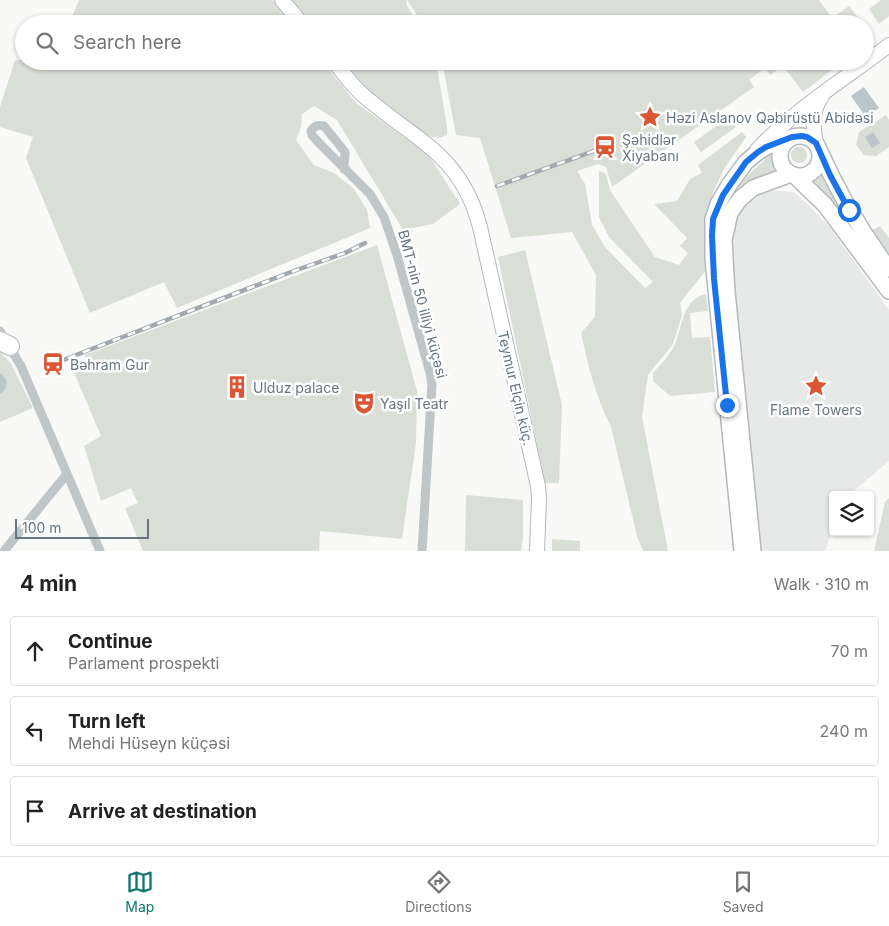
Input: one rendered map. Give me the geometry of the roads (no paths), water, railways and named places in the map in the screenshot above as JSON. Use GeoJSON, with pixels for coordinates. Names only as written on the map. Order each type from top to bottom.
{"type":"FeatureCollection","features":[{"type":"Feature","properties":{"kind":"main road"},"geometry":{"type":"LineString","coordinates":[[742,551],[720,338],[712,236],[713,219],[718,204],[746,162],[766,147],[785,143],[797,136],[807,137],[817,146],[849,210],[889,269]]}},
{"type":"Feature","properties":{"kind":"main road"},"geometry":{"type":"LineString","coordinates":[[785,143],[780,162],[782,166],[806,186],[831,212],[889,291]]}},
{"type":"Feature","properties":{"kind":"main road"},"geometry":{"type":"LineString","coordinates":[[753,551],[726,292],[725,230],[730,213],[746,193],[759,185],[792,174],[799,176],[809,174],[816,167],[820,157],[817,146]]}},
{"type":"Feature","properties":{"kind":"street"},"geometry":{"type":"LineString","coordinates":[[282,0],[294,15]]}},
{"type":"Feature","properties":{"kind":"street"},"geometry":{"type":"LineString","coordinates":[[874,56],[889,45]]}},
{"type":"Feature","properties":{"kind":"street","name":"Teymur Elçin küç."},"geometry":{"type":"LineString","coordinates":[[342,70],[364,96],[428,145],[448,164],[459,179],[479,224],[539,492],[537,551]]}},
{"type":"Feature","properties":{"kind":"street"},"geometry":{"type":"LineString","coordinates":[[746,162],[772,134],[855,70]]}},
{"type":"Feature","properties":{"kind":"street"},"geometry":{"type":"LineString","coordinates":[[817,146],[813,122],[814,111],[824,93]]}},
{"type":"Feature","properties":{"kind":"street"},"geometry":{"type":"LineString","coordinates":[[785,143],[787,128],[796,115]]}},
{"type":"Feature","properties":{"kind":"street","name":"BMT-nin 50 illiyi küçəsi"},"geometry":{"type":"LineString","coordinates":[[344,169],[345,152],[341,146],[324,126],[318,125],[314,127],[311,130],[312,135],[344,169],[370,194],[384,217],[397,255],[430,372],[432,384],[422,551]]}},
{"type":"Feature","properties":{"kind":"street"},"geometry":{"type":"LineString","coordinates":[[0,331],[100,551]]}},
{"type":"Feature","properties":{"kind":"street"},"geometry":{"type":"LineString","coordinates":[[4,551],[66,475]]}},
{"type":"Feature","properties":{"kind":"railway"},"geometry":{"type":"LineString","coordinates":[[497,186],[605,147]]}},
{"type":"Feature","properties":{"kind":"railway"},"geometry":{"type":"LineString","coordinates":[[53,364],[345,253],[365,243]]}},
{"type":"Feature","properties":{"kind":"place","name":"Həzi Aslanov Qəbirüstü Abidəsi"},"geometry":{"type":"Point","coordinates":[650,117]}},
{"type":"Feature","properties":{"kind":"place","name":"Şəhidlər Xiyabanı"},"geometry":{"type":"Point","coordinates":[605,147]}},
{"type":"Feature","properties":{"kind":"place","name":"Bəhram Gur"},"geometry":{"type":"Point","coordinates":[53,364]}},
{"type":"Feature","properties":{"kind":"place","name":"Flame Towers"},"geometry":{"type":"Point","coordinates":[816,386]}},
{"type":"Feature","properties":{"kind":"place","name":"Ulduz palace"},"geometry":{"type":"Point","coordinates":[237,387]}},
{"type":"Feature","properties":{"kind":"place","name":"Yaşıl Teatr"},"geometry":{"type":"Point","coordinates":[364,403]}}]}
